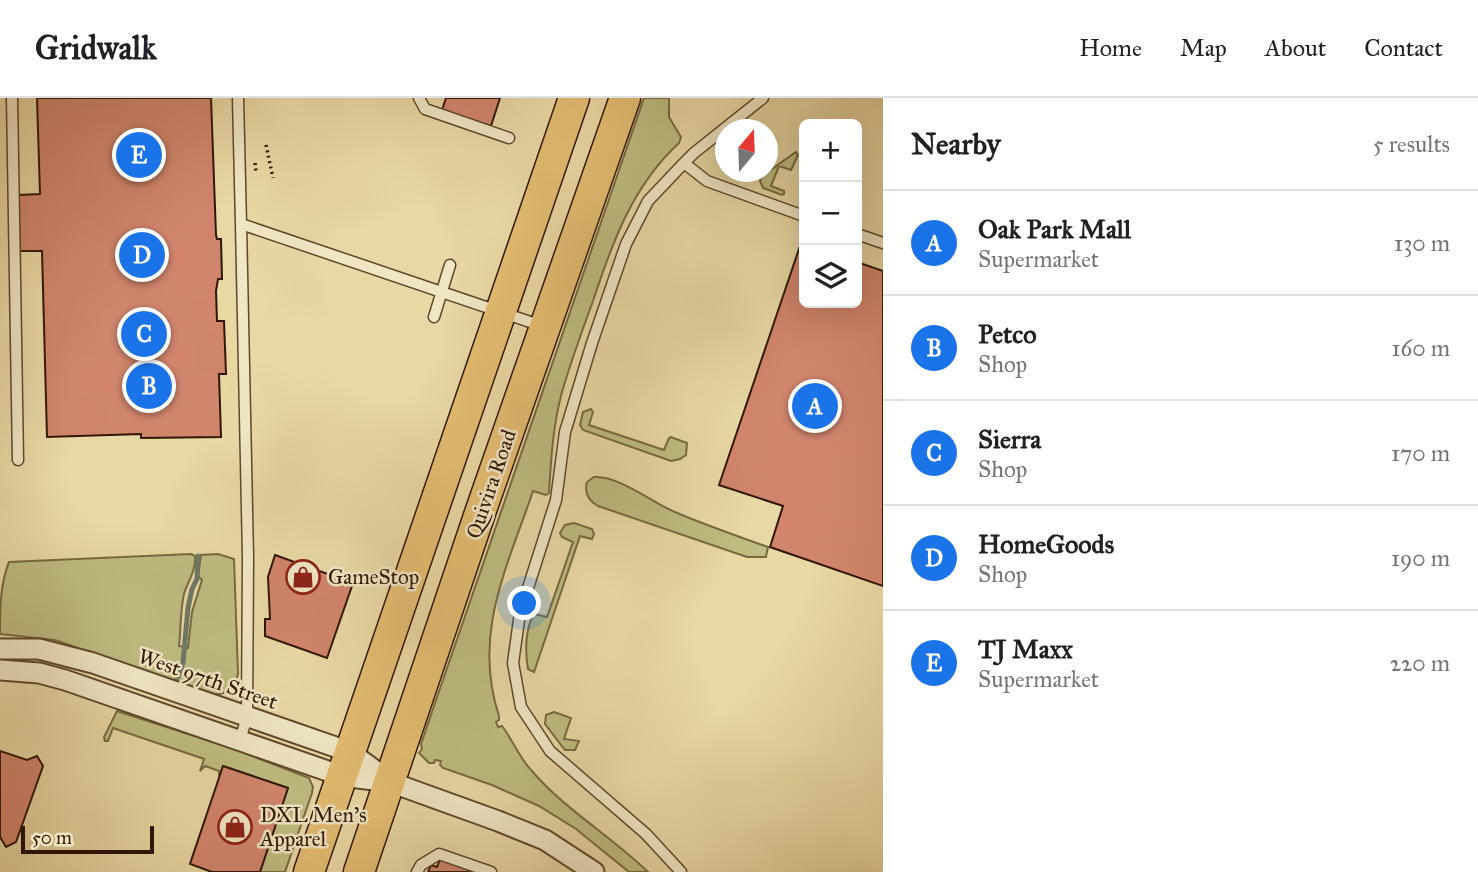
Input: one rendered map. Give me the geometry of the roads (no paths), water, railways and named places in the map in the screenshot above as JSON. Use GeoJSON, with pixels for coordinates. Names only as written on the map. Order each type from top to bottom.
{"type":"FeatureCollection","features":[{"type":"Feature","properties":{"kind":"main road"},"geometry":{"type":"LineString","coordinates":[[309,872],[574,98]]}},
{"type":"Feature","properties":{"kind":"main road","name":"Quivira Road"},"geometry":{"type":"LineString","coordinates":[[359,872],[481,510],[625,98]]}},
{"type":"Feature","properties":{"kind":"street","name":"West 97th Street"},"geometry":{"type":"LineString","coordinates":[[0,649],[39,649],[64,655],[247,717],[346,764],[545,840],[594,872]]}},
{"type":"Feature","properties":{"kind":"street","name":"West 97th Street"},"geometry":{"type":"LineString","coordinates":[[0,670],[39,673],[65,680],[240,740],[346,764]]}},
{"type":"Feature","properties":{"kind":"lane"},"geometry":{"type":"LineString","coordinates":[[12,98],[18,460]]}},
{"type":"Feature","properties":{"kind":"lane"},"geometry":{"type":"LineString","coordinates":[[238,98],[248,558],[247,717],[240,740]]}},
{"type":"Feature","properties":{"kind":"lane"},"geometry":{"type":"LineString","coordinates":[[419,98],[425,109],[509,138]]}},
{"type":"Feature","properties":{"kind":"lane"},"geometry":{"type":"LineString","coordinates":[[681,872],[646,834],[550,751],[521,708],[513,663],[520,613],[556,500],[565,432],[626,244],[648,201],[694,153],[763,98]]}},
{"type":"Feature","properties":{"kind":"lane"},"geometry":{"type":"LineString","coordinates":[[684,163],[708,181],[799,214]]}},
{"type":"Feature","properties":{"kind":"lane"},"geometry":{"type":"LineString","coordinates":[[241,224],[546,327]]}},
{"type":"Feature","properties":{"kind":"lane"},"geometry":{"type":"LineString","coordinates":[[862,236],[883,243]]}},
{"type":"Feature","properties":{"kind":"lane"},"geometry":{"type":"LineString","coordinates":[[434,317],[450,265]]}},
{"type":"Feature","properties":{"kind":"lane"},"geometry":{"type":"LineString","coordinates":[[417,872],[421,866],[439,854],[491,872]]}},
{"type":"Feature","properties":{"kind":"waterway"},"geometry":{"type":"LineString","coordinates":[[176,681],[183,663],[188,608],[197,579],[198,556]]}},
{"type":"Feature","properties":{"kind":"place","name":"TJ Maxx"},"geometry":{"type":"Point","coordinates":[139,155]}},
{"type":"Feature","properties":{"kind":"place","name":"HomeGoods"},"geometry":{"type":"Point","coordinates":[142,255]}},
{"type":"Feature","properties":{"kind":"place","name":"Sierra"},"geometry":{"type":"Point","coordinates":[144,334]}},
{"type":"Feature","properties":{"kind":"place","name":"Petco"},"geometry":{"type":"Point","coordinates":[149,386]}},
{"type":"Feature","properties":{"kind":"place","name":"Oak Park Mall"},"geometry":{"type":"Point","coordinates":[815,406]}},
{"type":"Feature","properties":{"kind":"place","name":"GameStop"},"geometry":{"type":"Point","coordinates":[303,577]}},
{"type":"Feature","properties":{"kind":"place","name":"DXL Men's Apparel"},"geometry":{"type":"Point","coordinates":[235,827]}}]}
